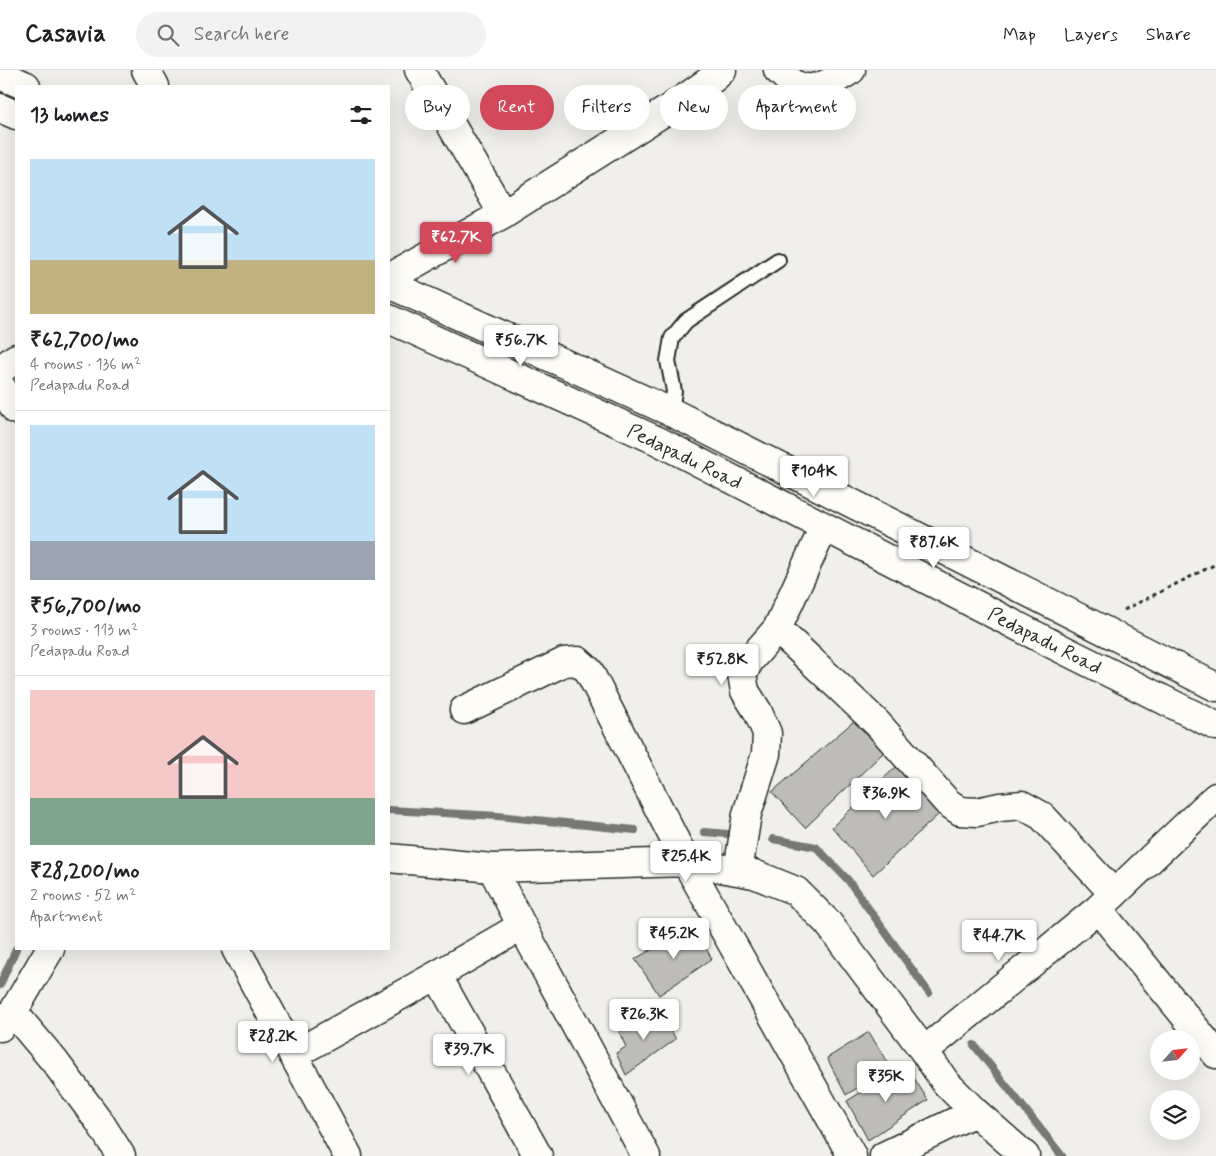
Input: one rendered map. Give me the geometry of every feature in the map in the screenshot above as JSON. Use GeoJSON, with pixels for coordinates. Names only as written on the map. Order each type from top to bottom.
{"type":"FeatureCollection","features":[{"type":"Feature","properties":{"kind":"street"},"geometry":{"type":"LineString","coordinates":[[146,70],[155,85]]}},
{"type":"Feature","properties":{"kind":"street"},"geometry":{"type":"LineString","coordinates":[[419,70],[503,214]]}},
{"type":"Feature","properties":{"kind":"street"},"geometry":{"type":"LineString","coordinates":[[390,277],[503,214],[678,103],[722,70]]}},
{"type":"Feature","properties":{"kind":"street"},"geometry":{"type":"LineString","coordinates":[[778,70],[798,86],[810,88],[824,85],[852,70]]}},
{"type":"Feature","properties":{"kind":"street"},"geometry":{"type":"LineString","coordinates":[[0,75],[24,85]]}},
{"type":"Feature","properties":{"kind":"street"},"geometry":{"type":"LineString","coordinates":[[0,108],[15,115]]}},
{"type":"Feature","properties":{"kind":"street","name":"Pedapadu Road"},"geometry":{"type":"LineString","coordinates":[[390,284],[671,412],[1216,687]]}},
{"type":"Feature","properties":{"kind":"street","name":"Pedapadu Road"},"geometry":{"type":"LineString","coordinates":[[390,319],[658,441],[1054,645],[1216,726]]}},
{"type":"Feature","properties":{"kind":"street"},"geometry":{"type":"LineString","coordinates":[[0,370],[15,359]]}},
{"type":"Feature","properties":{"kind":"street"},"geometry":{"type":"LineString","coordinates":[[0,386],[15,408]]}},
{"type":"Feature","properties":{"kind":"street"},"geometry":{"type":"LineString","coordinates":[[738,871],[747,814],[766,754],[767,734],[758,712],[745,690],[742,674],[750,660],[777,629],[824,527]]}},
{"type":"Feature","properties":{"kind":"street"},"geometry":{"type":"LineString","coordinates":[[777,629],[877,723],[947,802],[960,812],[977,812],[1022,805],[1042,816],[1216,1054]]}},
{"type":"Feature","properties":{"kind":"street"},"geometry":{"type":"LineString","coordinates":[[464,710],[564,662],[578,661],[589,671],[686,862],[852,1156]]}},
{"type":"Feature","properties":{"kind":"street"},"geometry":{"type":"LineString","coordinates":[[924,1050],[1106,901],[1216,797]]}},
{"type":"Feature","properties":{"kind":"street"},"geometry":{"type":"LineString","coordinates":[[390,858],[492,868],[686,862],[754,874],[796,891],[828,923],[924,1050],[946,1084],[1024,1156]]}},
{"type":"Feature","properties":{"kind":"street"},"geometry":{"type":"LineString","coordinates":[[492,868],[646,1156]]}},
{"type":"Feature","properties":{"kind":"street"},"geometry":{"type":"LineString","coordinates":[[293,1055],[522,926]]}},
{"type":"Feature","properties":{"kind":"street"},"geometry":{"type":"LineString","coordinates":[[49,950],[7,1019],[56,1062],[99,1121],[121,1156]]}},
{"type":"Feature","properties":{"kind":"street"},"geometry":{"type":"LineString","coordinates":[[237,950],[348,1156]]}},
{"type":"Feature","properties":{"kind":"street"},"geometry":{"type":"LineString","coordinates":[[437,975],[538,1156]]}},
{"type":"Feature","properties":{"kind":"street"},"geometry":{"type":"LineString","coordinates":[[884,1156],[975,1112]]}},
{"type":"Feature","properties":{"kind":"lane"},"geometry":{"type":"LineString","coordinates":[[671,412],[674,391],[668,361],[672,338],[686,322],[778,260]]}},
{"type":"Feature","properties":{"kind":"path"},"geometry":{"type":"LineString","coordinates":[[1122,611],[1216,564]]}},
{"type":"Feature","properties":{"kind":"building"},"geometry":{"type":"Polygon","coordinates":[[[854,721],[885,751],[805,828],[772,792],[854,721]]]}},
{"type":"Feature","properties":{"kind":"building"},"geometry":{"type":"Polygon","coordinates":[[[898,765],[940,813],[873,875],[832,827],[898,765]]]}},
{"type":"Feature","properties":{"kind":"building"},"geometry":{"type":"Polygon","coordinates":[[[693,926],[712,959],[659,995],[635,959],[693,926]]]}},
{"type":"Feature","properties":{"kind":"building"},"geometry":{"type":"Polygon","coordinates":[[[658,1009],[676,1039],[626,1075],[616,1053],[626,1047],[619,1032],[658,1009]]]}},
{"type":"Feature","properties":{"kind":"building"},"geometry":{"type":"Polygon","coordinates":[[[869,1032],[890,1067],[846,1095],[827,1058],[869,1032]]]}},
{"type":"Feature","properties":{"kind":"building"},"geometry":{"type":"Polygon","coordinates":[[[900,1068],[907,1079],[912,1075],[928,1100],[868,1140],[847,1101],[900,1068]]]}},
{"type":"Feature","properties":{"kind":"waterway"},"geometry":{"type":"LineString","coordinates":[[390,810],[498,816],[635,830]]}},
{"type":"Feature","properties":{"kind":"waterway"},"geometry":{"type":"LineString","coordinates":[[704,832],[728,834]]}},
{"type":"Feature","properties":{"kind":"waterway"},"geometry":{"type":"LineString","coordinates":[[773,839],[816,847],[848,880],[929,993]]}},
{"type":"Feature","properties":{"kind":"waterway"},"geometry":{"type":"LineString","coordinates":[[0,985],[16,950]]}},
{"type":"Feature","properties":{"kind":"waterway"},"geometry":{"type":"LineString","coordinates":[[974,1045],[1062,1156]]}}]}
